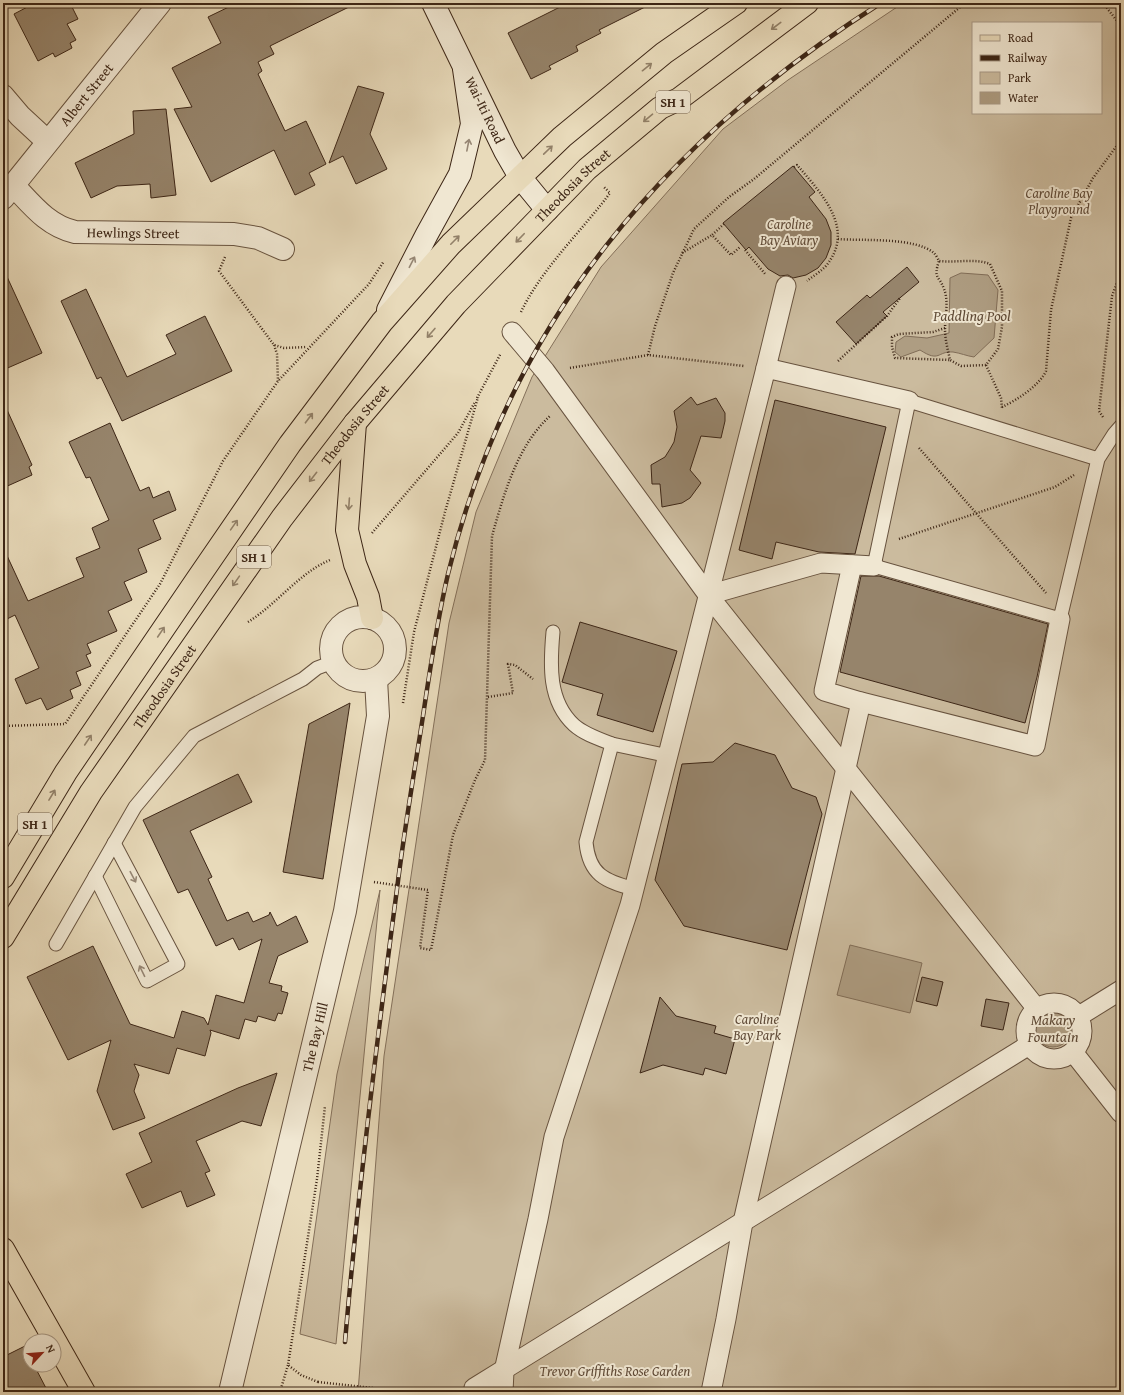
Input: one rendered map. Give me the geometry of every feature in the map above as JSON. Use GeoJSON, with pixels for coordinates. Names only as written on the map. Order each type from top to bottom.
{"type":"FeatureCollection","features":[{"type":"Feature","properties":{"kind":"main road","name":"SH 1"},"geometry":{"type":"LineString","coordinates":[[3,877],[66,772],[200,574],[290,444],[382,322],[451,244],[562,137],[664,53],[736,3]]}},
{"type":"Feature","properties":{"kind":"main road","name":"Theodosia Street"},"geometry":{"type":"LineString","coordinates":[[3,937],[91,792],[282,518],[355,424],[456,304],[588,169],[660,108],[679,99],[807,3]]}},
{"type":"Feature","properties":{"kind":"main road"},"geometry":{"type":"LineString","coordinates":[[355,424],[347,530],[355,564],[368,597],[372,618]]}},
{"type":"Feature","properties":{"kind":"main road"},"geometry":{"type":"LineString","coordinates":[[3,1249],[84,1392]]}},
{"type":"Feature","properties":{"kind":"street","name":"Albert Street"},"geometry":{"type":"LineString","coordinates":[[8,192],[160,3]]}},
{"type":"Feature","properties":{"kind":"street","name":"Wai-Iti Road"},"geometry":{"type":"LineString","coordinates":[[434,3],[464,69],[520,177],[547,210]]}},
{"type":"Feature","properties":{"kind":"street"},"geometry":{"type":"LineString","coordinates":[[382,322],[427,234],[460,174],[472,124],[464,69]]}},
{"type":"Feature","properties":{"kind":"street"},"geometry":{"type":"LineString","coordinates":[[3,96],[20,116],[47,142]]}},
{"type":"Feature","properties":{"kind":"street","name":"Hewlings Street"},"geometry":{"type":"LineString","coordinates":[[8,192],[49,222],[69,231],[234,234],[258,238],[282,249]]}},
{"type":"Feature","properties":{"kind":"street"},"geometry":{"type":"LineString","coordinates":[[503,1392],[504,1371],[538,1219],[554,1137],[634,889],[669,756],[786,286]]}},
{"type":"Feature","properties":{"kind":"street"},"geometry":{"type":"LineString","coordinates":[[512,332],[567,401],[708,595],[1037,1008]]}},
{"type":"Feature","properties":{"kind":"street"},"geometry":{"type":"LineString","coordinates":[[766,368],[908,401]]}},
{"type":"Feature","properties":{"kind":"street"},"geometry":{"type":"LineString","coordinates":[[708,595],[821,563],[874,566]]}},
{"type":"Feature","properties":{"kind":"street"},"geometry":{"type":"LineString","coordinates":[[852,565],[824,691],[861,702],[1034,746],[1060,619]]}},
{"type":"Feature","properties":{"kind":"street"},"geometry":{"type":"LineString","coordinates":[[360,617],[372,618],[381,622],[388,629],[395,647],[394,657],[384,674],[376,679],[361,681],[346,677],[338,670],[333,662],[330,650],[332,638],[339,627],[348,620],[360,617]]}},
{"type":"Feature","properties":{"kind":"street","name":"The Bay Hill"},"geometry":{"type":"LineString","coordinates":[[230,1392],[346,911],[378,716],[376,679]]}},
{"type":"Feature","properties":{"kind":"street"},"geometry":{"type":"LineString","coordinates":[[711,1392],[726,1319],[743,1222],[847,770],[861,702]]}},
{"type":"Feature","properties":{"kind":"street"},"geometry":{"type":"LineString","coordinates":[[1078,1016],[1121,990]]}},
{"type":"Feature","properties":{"kind":"street"},"geometry":{"type":"LineString","coordinates":[[1051,1003],[1060,1003],[1067,1006],[1078,1016],[1082,1032],[1081,1040],[1073,1052],[1063,1058],[1054,1059],[1040,1055],[1029,1045],[1026,1030],[1027,1022],[1037,1008],[1051,1003]]}},
{"type":"Feature","properties":{"kind":"street"},"geometry":{"type":"LineString","coordinates":[[474,1388],[494,1375],[504,1371],[1029,1045]]}},
{"type":"Feature","properties":{"kind":"street"},"geometry":{"type":"LineString","coordinates":[[1073,1052],[1121,1113]]}},
{"type":"Feature","properties":{"kind":"lane"},"geometry":{"type":"LineString","coordinates":[[1098,459],[908,401],[874,566],[1060,619],[1098,459],[1117,430]]}},
{"type":"Feature","properties":{"kind":"lane"},"geometry":{"type":"LineString","coordinates":[[553,632],[551,676],[554,690],[559,707],[574,725],[586,733],[612,744],[669,756]]}},
{"type":"Feature","properties":{"kind":"lane"},"geometry":{"type":"LineString","coordinates":[[56,944],[135,807],[194,736],[303,678],[317,668],[333,662]]}},
{"type":"Feature","properties":{"kind":"lane"},"geometry":{"type":"LineString","coordinates":[[612,744],[586,842],[587,857],[596,870],[608,881],[634,889]]}},
{"type":"Feature","properties":{"kind":"lane"},"geometry":{"type":"LineString","coordinates":[[95,876],[147,981],[178,964],[114,843]]}},
{"type":"Feature","properties":{"kind":"path"},"geometry":{"type":"LineString","coordinates":[[648,355],[655,326],[682,254],[694,229],[729,197],[754,179],[965,3]]}},
{"type":"Feature","properties":{"kind":"path"},"geometry":{"type":"LineString","coordinates":[[1103,3],[1121,26]]}},
{"type":"Feature","properties":{"kind":"path"},"geometry":{"type":"LineString","coordinates":[[1002,407],[1042,379],[1046,371],[1051,310],[1071,218],[1093,178],[1121,140]]}},
{"type":"Feature","properties":{"kind":"path"},"geometry":{"type":"LineString","coordinates":[[745,250],[767,277],[786,286],[807,281],[824,268],[838,239],[837,220],[815,186],[797,165],[794,167]]}},
{"type":"Feature","properties":{"kind":"path"},"geometry":{"type":"LineString","coordinates":[[371,533],[458,433],[525,305],[551,266],[593,216],[610,193],[601,184]]}},
{"type":"Feature","properties":{"kind":"path"},"geometry":{"type":"LineString","coordinates":[[682,254],[712,235],[724,224]]}},
{"type":"Feature","properties":{"kind":"path"},"geometry":{"type":"LineString","coordinates":[[234,234],[219,271],[274,345],[277,354],[278,381]]}},
{"type":"Feature","properties":{"kind":"path"},"geometry":{"type":"LineString","coordinates":[[712,235],[731,255],[740,247]]}},
{"type":"Feature","properties":{"kind":"path"},"geometry":{"type":"LineString","coordinates":[[838,239],[899,242],[918,245],[934,253],[939,261]]}},
{"type":"Feature","properties":{"kind":"path"},"geometry":{"type":"LineString","coordinates":[[3,726],[65,724],[160,584],[223,461],[278,381],[308,347],[369,284],[386,258]]}},
{"type":"Feature","properties":{"kind":"path"},"geometry":{"type":"LineString","coordinates":[[939,261],[959,263],[981,261],[990,264],[998,281],[1002,291],[1001,333],[998,349],[986,366]]}},
{"type":"Feature","properties":{"kind":"path"},"geometry":{"type":"LineString","coordinates":[[939,261],[936,270],[937,279],[944,289],[947,302],[945,334],[950,360]]}},
{"type":"Feature","properties":{"kind":"path"},"geometry":{"type":"LineString","coordinates":[[1117,430],[1099,411],[1112,296],[1121,272]]}},
{"type":"Feature","properties":{"kind":"path"},"geometry":{"type":"LineString","coordinates":[[817,380],[887,316],[900,298]]}},
{"type":"Feature","properties":{"kind":"path"},"geometry":{"type":"LineString","coordinates":[[945,328],[933,332],[899,334],[892,337],[892,347],[896,358],[950,360],[961,366],[986,366]]}},
{"type":"Feature","properties":{"kind":"path"},"geometry":{"type":"LineString","coordinates":[[274,345],[284,348],[308,347]]}},
{"type":"Feature","properties":{"kind":"path"},"geometry":{"type":"LineString","coordinates":[[545,372],[648,355],[766,368]]}},
{"type":"Feature","properties":{"kind":"path"},"geometry":{"type":"LineString","coordinates":[[986,366],[994,379],[1002,407],[1002,430]]}},
{"type":"Feature","properties":{"kind":"path"},"geometry":{"type":"LineString","coordinates":[[374,882],[428,890],[420,948],[431,950],[454,835],[475,780],[485,760],[492,536],[501,505],[514,472],[530,439],[539,427],[567,401]]}},
{"type":"Feature","properties":{"kind":"path"},"geometry":{"type":"LineString","coordinates":[[903,429],[1043,588],[1060,619]]}},
{"type":"Feature","properties":{"kind":"path"},"geometry":{"type":"LineString","coordinates":[[878,546],[1055,487],[1098,459]]}},
{"type":"Feature","properties":{"kind":"path"},"geometry":{"type":"LineString","coordinates":[[248,622],[264,612],[314,568],[334,558]]}},
{"type":"Feature","properties":{"kind":"path"},"geometry":{"type":"LineString","coordinates":[[488,697],[513,693],[508,664],[515,665],[539,683],[554,690]]}},
{"type":"Feature","properties":{"kind":"path"},"geometry":{"type":"LineString","coordinates":[[280,1392],[288,1365]]}},
{"type":"Feature","properties":{"kind":"path"},"geometry":{"type":"LineString","coordinates":[[318,1382],[373,1388],[374,1392]]}},
{"type":"Feature","properties":{"kind":"green space","name":"Caroline Bay Park"},"geometry":{"type":"Polygon","coordinates":[[[903,3],[1121,3],[1121,1392],[358,1392],[384,1056],[449,623],[476,512],[532,377],[601,267],[723,129],[788,80],[903,3]]]}},
{"type":"Feature","properties":{"kind":"green space"},"geometry":{"type":"Polygon","coordinates":[[[380,890],[336,1344],[300,1334],[337,1074],[380,890]]]}},
{"type":"Feature","properties":{"kind":"water","name":"Paddling Pool"},"geometry":{"type":"Polygon","coordinates":[[[961,273],[988,275],[998,290],[994,338],[974,357],[953,352],[944,353],[938,356],[931,356],[920,350],[901,357],[895,352],[896,342],[905,336],[927,338],[949,333],[950,278],[961,273]]]}},
{"type":"Feature","properties":{"kind":"water"},"geometry":{"type":"Polygon","coordinates":[[[850,945],[922,963],[910,1013],[837,995],[850,945]]]}},
{"type":"Feature","properties":{"kind":"water","name":"Makary Fountain"},"geometry":{"type":"Polygon","coordinates":[[[1057,1011],[1066,1016],[1070,1022],[1070,1036],[1066,1042],[1057,1047],[1049,1047],[1040,1042],[1036,1036],[1035,1025],[1040,1016],[1046,1012],[1057,1011]]]}},
{"type":"Feature","properties":{"kind":"building"},"geometry":{"type":"Polygon","coordinates":[[[35,3],[70,3],[78,19],[67,24],[76,40],[70,43],[72,48],[55,57],[53,53],[38,61],[14,14],[35,3]]]}},
{"type":"Feature","properties":{"kind":"building"},"geometry":{"type":"Polygon","coordinates":[[[237,3],[357,3],[270,46],[274,54],[258,62],[262,71],[258,74],[285,131],[306,121],[326,164],[309,173],[315,185],[295,195],[274,150],[211,182],[174,109],[192,107],[172,68],[221,43],[208,17],[237,3]]]}},
{"type":"Feature","properties":{"kind":"building"},"geometry":{"type":"Polygon","coordinates":[[[568,3],[653,3],[599,30],[601,33],[576,46],[578,51],[549,66],[551,69],[531,79],[508,33],[568,3]]]}},
{"type":"Feature","properties":{"kind":"building"},"geometry":{"type":"Polygon","coordinates":[[[358,86],[384,93],[370,134],[387,169],[356,184],[343,156],[329,163],[358,86]]]}},
{"type":"Feature","properties":{"kind":"building"},"geometry":{"type":"Polygon","coordinates":[[[166,109],[176,195],[151,198],[150,184],[117,186],[91,198],[75,163],[134,134],[133,111],[166,109]]]}},
{"type":"Feature","properties":{"kind":"building","name":"Caroline Bay Aviary"},"geometry":{"type":"Polygon","coordinates":[[[793,166],[815,192],[809,197],[826,219],[831,232],[831,245],[826,258],[818,268],[806,275],[793,278],[788,275],[780,276],[768,269],[749,247],[746,250],[723,223],[793,166]]]}},
{"type":"Feature","properties":{"kind":"building"},"geometry":{"type":"Polygon","coordinates":[[[907,267],[919,282],[883,312],[887,316],[856,344],[836,322],[867,295],[870,298],[907,267]]]}},
{"type":"Feature","properties":{"kind":"building"},"geometry":{"type":"Polygon","coordinates":[[[3,268],[42,353],[3,370],[3,268]]]}},
{"type":"Feature","properties":{"kind":"building"},"geometry":{"type":"Polygon","coordinates":[[[86,289],[127,377],[176,354],[166,335],[205,316],[232,371],[122,421],[101,377],[97,379],[61,301],[86,289]]]}},
{"type":"Feature","properties":{"kind":"building"},"geometry":{"type":"Polygon","coordinates":[[[691,397],[697,405],[716,398],[725,413],[725,421],[721,438],[701,436],[690,470],[701,483],[690,498],[682,503],[662,507],[660,484],[652,484],[651,465],[665,457],[670,449],[674,442],[677,427],[674,411],[691,397]]]}},
{"type":"Feature","properties":{"kind":"building"},"geometry":{"type":"Polygon","coordinates":[[[775,400],[886,427],[855,554],[819,552],[776,542],[772,559],[739,550],[775,400]]]}},
{"type":"Feature","properties":{"kind":"building"},"geometry":{"type":"Polygon","coordinates":[[[3,401],[32,465],[29,467],[32,475],[3,488],[3,401]]]}},
{"type":"Feature","properties":{"kind":"building"},"geometry":{"type":"Polygon","coordinates":[[[110,423],[140,491],[149,487],[153,498],[169,491],[176,510],[153,520],[161,539],[138,549],[147,572],[124,582],[132,600],[108,611],[117,631],[87,644],[91,653],[86,655],[91,666],[76,672],[81,685],[70,690],[73,698],[47,710],[41,698],[26,704],[15,679],[39,668],[15,615],[3,621],[3,547],[28,601],[84,577],[76,558],[100,548],[92,528],[109,520],[90,477],[86,478],[69,442],[110,423]]]}},
{"type":"Feature","properties":{"kind":"building"},"geometry":{"type":"Polygon","coordinates":[[[861,576],[879,576],[1048,624],[1037,677],[1025,723],[840,672],[861,576]]]}},
{"type":"Feature","properties":{"kind":"building"},"geometry":{"type":"Polygon","coordinates":[[[580,622],[677,651],[653,732],[597,715],[603,694],[562,682],[580,622]]]}},
{"type":"Feature","properties":{"kind":"building"},"geometry":{"type":"Polygon","coordinates":[[[350,703],[323,879],[283,872],[309,724],[350,703]]]}},
{"type":"Feature","properties":{"kind":"building"},"geometry":{"type":"Polygon","coordinates":[[[735,743],[775,755],[792,788],[816,797],[822,814],[787,950],[684,926],[655,880],[682,764],[713,762],[735,743]]]}},
{"type":"Feature","properties":{"kind":"building"},"geometry":{"type":"Polygon","coordinates":[[[238,774],[252,802],[190,831],[212,877],[208,879],[227,921],[248,912],[253,922],[269,915],[270,912],[277,926],[296,916],[308,942],[278,956],[269,983],[282,986],[281,991],[288,993],[282,1014],[278,1013],[275,1021],[258,1016],[256,1022],[245,1019],[239,1039],[210,1030],[211,1033],[205,1056],[177,1048],[169,1074],[134,1064],[139,1075],[134,1091],[145,1118],[113,1130],[97,1091],[111,1040],[68,1060],[27,977],[93,946],[130,1024],[174,1038],[182,1011],[204,1018],[208,1025],[216,995],[244,1003],[262,939],[239,950],[233,938],[216,946],[188,889],[178,893],[143,820],[238,774]]]}},
{"type":"Feature","properties":{"kind":"building"},"geometry":{"type":"Polygon","coordinates":[[[922,977],[943,982],[937,1006],[916,1001],[922,977]]]}},
{"type":"Feature","properties":{"kind":"building"},"geometry":{"type":"Polygon","coordinates":[[[660,997],[676,1016],[716,1026],[714,1033],[735,1039],[726,1074],[705,1068],[703,1075],[663,1065],[640,1073],[660,997]]]}},
{"type":"Feature","properties":{"kind":"building"},"geometry":{"type":"Polygon","coordinates":[[[986,999],[1009,1003],[1003,1030],[981,1026],[986,999]]]}},
{"type":"Feature","properties":{"kind":"building"},"geometry":{"type":"Polygon","coordinates":[[[277,1073],[261,1126],[242,1121],[196,1141],[210,1171],[205,1173],[215,1195],[187,1207],[181,1191],[142,1208],[126,1174],[152,1162],[139,1133],[238,1088],[277,1073]]]}},
{"type":"Feature","properties":{"kind":"building"},"geometry":{"type":"Polygon","coordinates":[[[22,1348],[22,1373],[38,1373],[48,1392],[3,1392],[3,1357],[22,1348]]]}},
{"type":"Feature","properties":{"kind":"railway"},"geometry":{"type":"LineString","coordinates":[[345,1342],[368,1115],[406,824],[440,609],[448,574],[475,483],[511,398],[555,319],[606,245],[665,177],[731,115],[803,57],[881,3]]}},
{"type":"Feature","properties":{"kind":"park label","name":"Caroline Bay Playground"},"geometry":{"type":"Point","coordinates":[1059,202]}},
{"type":"Feature","properties":{"kind":"park label","name":"Trevor Griffiths Rose Garden"},"geometry":{"type":"Point","coordinates":[615,1371]}}]}
